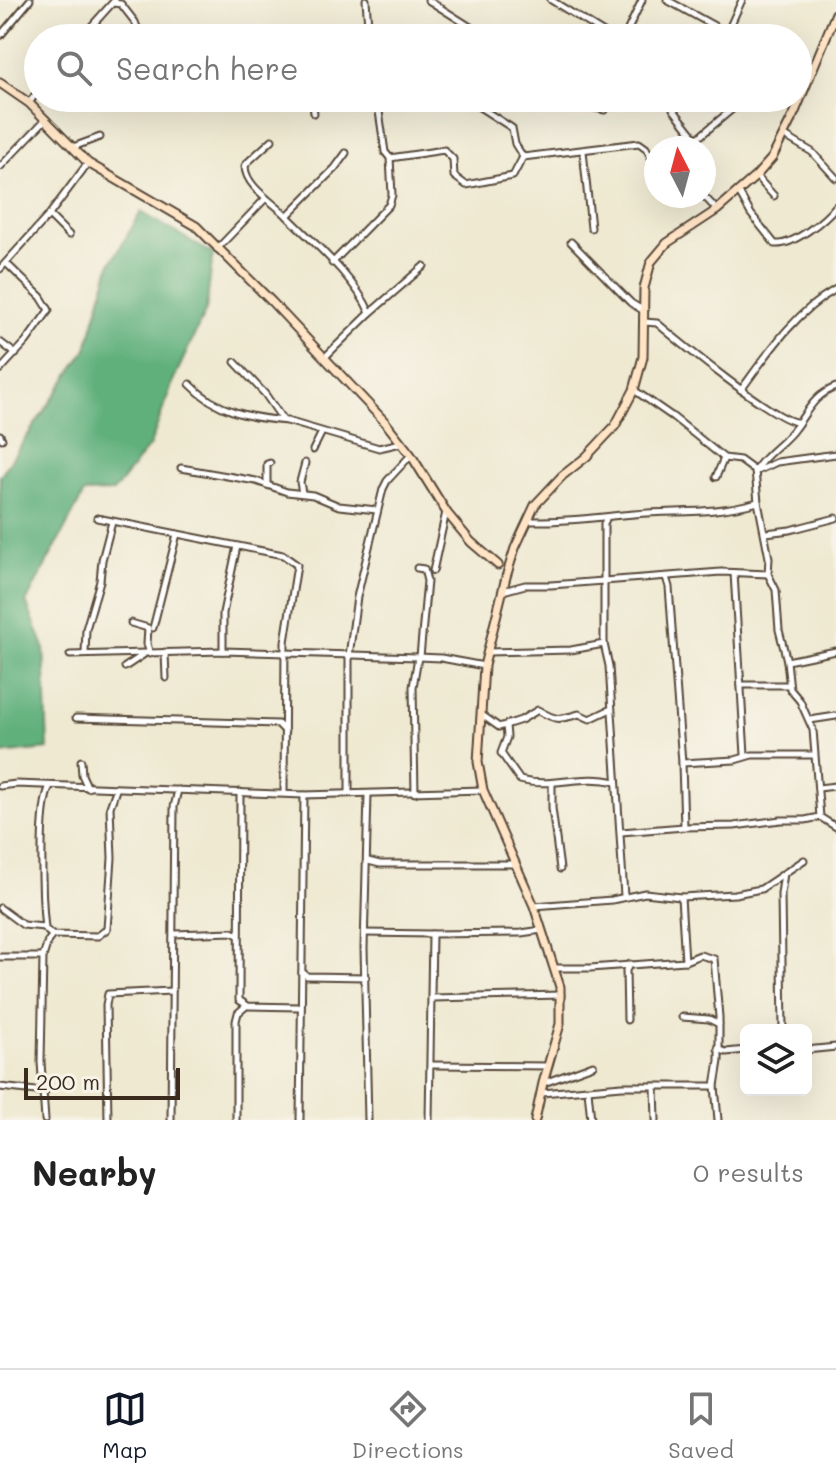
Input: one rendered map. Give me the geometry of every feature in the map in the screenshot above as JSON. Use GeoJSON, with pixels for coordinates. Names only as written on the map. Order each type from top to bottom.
{"type":"FeatureCollection","features":[{"type":"Feature","properties":{"kind":"street"},"geometry":{"type":"LineString","coordinates":[[0,36],[30,0]]}},
{"type":"Feature","properties":{"kind":"street"},"geometry":{"type":"LineString","coordinates":[[366,0],[368,24]]}},
{"type":"Feature","properties":{"kind":"street"},"geometry":{"type":"LineString","coordinates":[[428,0],[466,24]]}},
{"type":"Feature","properties":{"kind":"street"},"geometry":{"type":"LineString","coordinates":[[551,0],[590,24]]}},
{"type":"Feature","properties":{"kind":"street"},"geometry":{"type":"LineString","coordinates":[[631,24],[642,0]]}},
{"type":"Feature","properties":{"kind":"street"},"geometry":{"type":"LineString","coordinates":[[667,0],[708,24]]}},
{"type":"Feature","properties":{"kind":"street"},"geometry":{"type":"LineString","coordinates":[[731,24],[742,0]]}},
{"type":"Feature","properties":{"kind":"street"},"geometry":{"type":"LineString","coordinates":[[94,24],[114,2],[121,4],[136,24]]}},
{"type":"Feature","properties":{"kind":"street"},"geometry":{"type":"LineString","coordinates":[[813,68],[836,13]]}},
{"type":"Feature","properties":{"kind":"street"},"geometry":{"type":"LineString","coordinates":[[0,83],[24,100]]}},
{"type":"Feature","properties":{"kind":"street"},"geometry":{"type":"LineString","coordinates":[[39,112],[88,163],[196,226],[216,250],[272,302],[402,443],[446,512],[506,577]]}},
{"type":"Feature","properties":{"kind":"street"},"geometry":{"type":"LineString","coordinates":[[332,263],[389,205],[392,195],[390,158],[385,152],[379,112]]}},
{"type":"Feature","properties":{"kind":"street"},"geometry":{"type":"LineString","coordinates":[[487,112],[512,128],[515,144],[523,157]]}},
{"type":"Feature","properties":{"kind":"street"},"geometry":{"type":"LineString","coordinates":[[675,112],[692,136]]}},
{"type":"Feature","properties":{"kind":"street"},"geometry":{"type":"LineString","coordinates":[[700,136],[729,112]]}},
{"type":"Feature","properties":{"kind":"street"},"geometry":{"type":"LineString","coordinates":[[535,1120],[560,1024],[561,995],[556,968],[534,906],[483,790],[478,762],[484,666],[502,591],[526,521],[545,493],[615,426],[634,390],[643,357],[647,273],[657,253],[717,210],[756,176],[772,158],[795,112]]}},
{"type":"Feature","properties":{"kind":"street"},"geometry":{"type":"LineString","coordinates":[[0,167],[46,119]]}},
{"type":"Feature","properties":{"kind":"street"},"geometry":{"type":"LineString","coordinates":[[785,136],[812,152],[835,176]]}},
{"type":"Feature","properties":{"kind":"street"},"geometry":{"type":"LineString","coordinates":[[73,147],[100,137]]}},
{"type":"Feature","properties":{"kind":"street"},"geometry":{"type":"LineString","coordinates":[[272,140],[248,162],[244,170],[266,198],[287,216],[355,289],[370,313]]}},
{"type":"Feature","properties":{"kind":"street"},"geometry":{"type":"LineString","coordinates":[[523,157],[644,146]]}},
{"type":"Feature","properties":{"kind":"street"},"geometry":{"type":"LineString","coordinates":[[390,158],[444,150],[453,159],[454,176],[466,185],[513,176],[523,157]]}},
{"type":"Feature","properties":{"kind":"street"},"geometry":{"type":"LineString","coordinates":[[583,151],[591,228]]}},
{"type":"Feature","properties":{"kind":"street"},"geometry":{"type":"LineString","coordinates":[[287,216],[346,153]]}},
{"type":"Feature","properties":{"kind":"street"},"geometry":{"type":"LineString","coordinates":[[0,269],[49,215],[88,163]]}},
{"type":"Feature","properties":{"kind":"street"},"geometry":{"type":"LineString","coordinates":[[756,176],[774,196]]}},
{"type":"Feature","properties":{"kind":"street"},"geometry":{"type":"LineString","coordinates":[[738,191],[751,214],[775,244],[787,243],[827,216],[836,206]]}},
{"type":"Feature","properties":{"kind":"street"},"geometry":{"type":"LineString","coordinates":[[216,250],[266,198]]}},
{"type":"Feature","properties":{"kind":"street"},"geometry":{"type":"LineString","coordinates":[[49,215],[69,235]]}},
{"type":"Feature","properties":{"kind":"street"},"geometry":{"type":"LineString","coordinates":[[571,242],[631,303],[644,311]]}},
{"type":"Feature","properties":{"kind":"street"},"geometry":{"type":"LineString","coordinates":[[0,370],[49,310],[41,297],[6,263]]}},
{"type":"Feature","properties":{"kind":"street"},"geometry":{"type":"LineString","coordinates":[[324,358],[424,266]]}},
{"type":"Feature","properties":{"kind":"street"},"geometry":{"type":"LineString","coordinates":[[741,390],[794,321],[836,289]]}},
{"type":"Feature","properties":{"kind":"street"},"geometry":{"type":"LineString","coordinates":[[644,322],[657,323],[741,390],[787,422],[798,422]]}},
{"type":"Feature","properties":{"kind":"street"},"geometry":{"type":"LineString","coordinates":[[0,342],[16,354]]}},
{"type":"Feature","properties":{"kind":"street"},"geometry":{"type":"LineString","coordinates":[[235,362],[265,394],[283,420]]}},
{"type":"Feature","properties":{"kind":"street"},"geometry":{"type":"LineString","coordinates":[[190,384],[206,400],[241,415],[271,422],[283,420],[379,448],[402,443]]}},
{"type":"Feature","properties":{"kind":"street"},"geometry":{"type":"LineString","coordinates":[[820,817],[814,741],[810,720],[798,697],[791,693],[789,685],[779,630],[776,590],[768,574],[766,533],[755,473],[760,461],[797,427],[815,399],[836,387]]}},
{"type":"Feature","properties":{"kind":"street"},"geometry":{"type":"LineString","coordinates":[[634,390],[724,458],[740,460],[755,473]]}},
{"type":"Feature","properties":{"kind":"street"},"geometry":{"type":"LineString","coordinates":[[313,450],[322,432]]}},
{"type":"Feature","properties":{"kind":"street"},"geometry":{"type":"LineString","coordinates":[[755,473],[777,462],[836,454]]}},
{"type":"Feature","properties":{"kind":"street"},"geometry":{"type":"LineString","coordinates":[[349,793],[349,656],[357,597],[370,553],[374,512],[387,481],[411,455]]}},
{"type":"Feature","properties":{"kind":"street"},"geometry":{"type":"LineString","coordinates":[[716,477],[724,458]]}},
{"type":"Feature","properties":{"kind":"street"},"geometry":{"type":"LineString","coordinates":[[267,485],[267,464],[270,463]]}},
{"type":"Feature","properties":{"kind":"street"},"geometry":{"type":"LineString","coordinates":[[302,493],[300,482],[305,463]]}},
{"type":"Feature","properties":{"kind":"street"},"geometry":{"type":"LineString","coordinates":[[181,468],[267,485],[339,506],[374,512]]}},
{"type":"Feature","properties":{"kind":"street"},"geometry":{"type":"LineString","coordinates":[[526,521],[603,521],[633,514],[708,513],[758,502]]}},
{"type":"Feature","properties":{"kind":"street"},"geometry":{"type":"LineString","coordinates":[[433,571],[446,512]]}},
{"type":"Feature","properties":{"kind":"street"},"geometry":{"type":"LineString","coordinates":[[97,518],[283,555],[297,565],[286,631],[284,793]]}},
{"type":"Feature","properties":{"kind":"street"},"geometry":{"type":"LineString","coordinates":[[766,533],[836,518]]}},
{"type":"Feature","properties":{"kind":"street"},"geometry":{"type":"LineString","coordinates":[[603,521],[601,645],[606,651],[624,896]]}},
{"type":"Feature","properties":{"kind":"street"},"geometry":{"type":"LineString","coordinates":[[85,654],[86,629],[112,522]]}},
{"type":"Feature","properties":{"kind":"street"},"geometry":{"type":"LineString","coordinates":[[153,628],[177,534]]}},
{"type":"Feature","properties":{"kind":"street"},"geometry":{"type":"LineString","coordinates":[[223,651],[223,613],[237,546]]}},
{"type":"Feature","properties":{"kind":"street"},"geometry":{"type":"LineString","coordinates":[[498,565],[510,565]]}},
{"type":"Feature","properties":{"kind":"street"},"geometry":{"type":"LineString","coordinates":[[415,793],[413,687],[427,581],[424,569],[417,568]]}},
{"type":"Feature","properties":{"kind":"street"},"geometry":{"type":"LineString","coordinates":[[502,591],[525,585],[734,573],[768,574]]}},
{"type":"Feature","properties":{"kind":"street"},"geometry":{"type":"LineString","coordinates":[[734,573],[745,755]]}},
{"type":"Feature","properties":{"kind":"street"},"geometry":{"type":"LineString","coordinates":[[666,577],[682,763],[684,827]]}},
{"type":"Feature","properties":{"kind":"street"},"geometry":{"type":"LineString","coordinates":[[131,623],[147,626],[147,654]]}},
{"type":"Feature","properties":{"kind":"street"},"geometry":{"type":"LineString","coordinates":[[487,652],[571,650],[601,645]]}},
{"type":"Feature","properties":{"kind":"street"},"geometry":{"type":"LineString","coordinates":[[70,655],[223,651],[419,657],[484,666]]}},
{"type":"Feature","properties":{"kind":"street"},"geometry":{"type":"LineString","coordinates":[[787,661],[836,651]]}},
{"type":"Feature","properties":{"kind":"street"},"geometry":{"type":"LineString","coordinates":[[165,652],[166,678]]}},
{"type":"Feature","properties":{"kind":"street"},"geometry":{"type":"LineString","coordinates":[[125,667],[147,654]]}},
{"type":"Feature","properties":{"kind":"street"},"geometry":{"type":"LineString","coordinates":[[741,685],[789,685]]}},
{"type":"Feature","properties":{"kind":"street"},"geometry":{"type":"LineString","coordinates":[[482,715],[496,726],[521,720],[538,710],[551,719],[579,714],[590,719],[611,709]]}},
{"type":"Feature","properties":{"kind":"street"},"geometry":{"type":"LineString","coordinates":[[810,720],[836,716]]}},
{"type":"Feature","properties":{"kind":"street"},"geometry":{"type":"LineString","coordinates":[[76,718],[269,724],[281,725],[285,732]]}},
{"type":"Feature","properties":{"kind":"street"},"geometry":{"type":"LineString","coordinates":[[506,725],[507,737],[501,753],[523,782],[552,783],[593,777],[616,782]]}},
{"type":"Feature","properties":{"kind":"street"},"geometry":{"type":"LineString","coordinates":[[682,763],[735,760],[745,755],[813,755]]}},
{"type":"Feature","properties":{"kind":"street"},"geometry":{"type":"LineString","coordinates":[[81,761],[82,775],[89,789]]}},
{"type":"Feature","properties":{"kind":"street"},"geometry":{"type":"LineString","coordinates":[[552,783],[560,869]]}},
{"type":"Feature","properties":{"kind":"street"},"geometry":{"type":"LineString","coordinates":[[0,786],[51,785],[89,789],[304,795],[483,790]]}},
{"type":"Feature","properties":{"kind":"street"},"geometry":{"type":"LineString","coordinates":[[44,927],[44,829],[46,796],[51,785]]}},
{"type":"Feature","properties":{"kind":"street"},"geometry":{"type":"LineString","coordinates":[[818,788],[836,786]]}},
{"type":"Feature","properties":{"kind":"street"},"geometry":{"type":"LineString","coordinates":[[0,908],[23,925],[44,927],[52,935],[98,936],[107,929],[112,858],[110,807],[116,790]]}},
{"type":"Feature","properties":{"kind":"street"},"geometry":{"type":"LineString","coordinates":[[171,1120],[174,799],[178,790]]}},
{"type":"Feature","properties":{"kind":"street"},"geometry":{"type":"LineString","coordinates":[[240,792],[238,994],[239,1000],[246,1006]]}},
{"type":"Feature","properties":{"kind":"street"},"geometry":{"type":"LineString","coordinates":[[368,794],[364,1029],[369,1087],[368,1120]]}},
{"type":"Feature","properties":{"kind":"street"},"geometry":{"type":"LineString","coordinates":[[300,1120],[304,795]]}},
{"type":"Feature","properties":{"kind":"street"},"geometry":{"type":"LineString","coordinates":[[621,832],[734,826],[820,817],[836,827]]}},
{"type":"Feature","properties":{"kind":"street"},"geometry":{"type":"LineString","coordinates":[[534,906],[612,900],[645,893],[681,897],[754,891],[804,860]]}},
{"type":"Feature","properties":{"kind":"street"},"geometry":{"type":"LineString","coordinates":[[368,861],[380,864],[516,864]]}},
{"type":"Feature","properties":{"kind":"street"},"geometry":{"type":"LineString","coordinates":[[783,1024],[781,894],[784,872]]}},
{"type":"Feature","properties":{"kind":"street"},"geometry":{"type":"LineString","coordinates":[[681,897],[685,961]]}},
{"type":"Feature","properties":{"kind":"street"},"geometry":{"type":"LineString","coordinates":[[365,933],[521,933],[542,930]]}},
{"type":"Feature","properties":{"kind":"street"},"geometry":{"type":"LineString","coordinates":[[174,934],[232,932],[238,935]]}},
{"type":"Feature","properties":{"kind":"street"},"geometry":{"type":"LineString","coordinates":[[427,1120],[431,1065],[432,934]]}},
{"type":"Feature","properties":{"kind":"street"},"geometry":{"type":"LineString","coordinates":[[45,1120],[41,1062],[43,957],[52,935]]}},
{"type":"Feature","properties":{"kind":"street"},"geometry":{"type":"LineString","coordinates":[[556,968],[628,967],[685,961],[700,955],[714,959],[719,1061],[715,1086],[718,1120]]}},
{"type":"Feature","properties":{"kind":"street"},"geometry":{"type":"LineString","coordinates":[[2,958],[43,957]]}},
{"type":"Feature","properties":{"kind":"street"},"geometry":{"type":"LineString","coordinates":[[627,1020],[628,967]]}},
{"type":"Feature","properties":{"kind":"street"},"geometry":{"type":"LineString","coordinates":[[304,977],[366,977]]}},
{"type":"Feature","properties":{"kind":"street"},"geometry":{"type":"LineString","coordinates":[[108,1120],[108,994],[172,991]]}},
{"type":"Feature","properties":{"kind":"street"},"geometry":{"type":"LineString","coordinates":[[432,998],[561,995]]}},
{"type":"Feature","properties":{"kind":"street"},"geometry":{"type":"LineString","coordinates":[[236,1120],[236,1021],[241,1008],[300,1007]]}},
{"type":"Feature","properties":{"kind":"street"},"geometry":{"type":"LineString","coordinates":[[682,1017],[718,1021]]}},
{"type":"Feature","properties":{"kind":"street"},"geometry":{"type":"LineString","coordinates":[[812,1049],[836,1047]]}},
{"type":"Feature","properties":{"kind":"street"},"geometry":{"type":"LineString","coordinates":[[718,1049],[726,1052],[740,1051]]}},
{"type":"Feature","properties":{"kind":"street"},"geometry":{"type":"LineString","coordinates":[[719,1061],[726,1052]]}},
{"type":"Feature","properties":{"kind":"street"},"geometry":{"type":"LineString","coordinates":[[431,1065],[548,1066]]}},
{"type":"Feature","properties":{"kind":"street"},"geometry":{"type":"LineString","coordinates":[[543,1083],[593,1065]]}},
{"type":"Feature","properties":{"kind":"street"},"geometry":{"type":"LineString","coordinates":[[542,1093],[622,1086],[715,1086]]}},
{"type":"Feature","properties":{"kind":"street"},"geometry":{"type":"LineString","coordinates":[[655,1086],[656,1120]]}},
{"type":"Feature","properties":{"kind":"street"},"geometry":{"type":"LineString","coordinates":[[0,1087],[45,1092]]}},
{"type":"Feature","properties":{"kind":"street"},"geometry":{"type":"LineString","coordinates":[[588,1090],[591,1120]]}},
{"type":"Feature","properties":{"kind":"green space"},"geometry":{"type":"Polygon","coordinates":[[[141,212],[213,254],[206,310],[174,379],[150,445],[113,492],[84,493],[26,602],[44,647],[48,749],[0,754],[0,476],[87,348],[110,265],[141,212]]]}}]}
